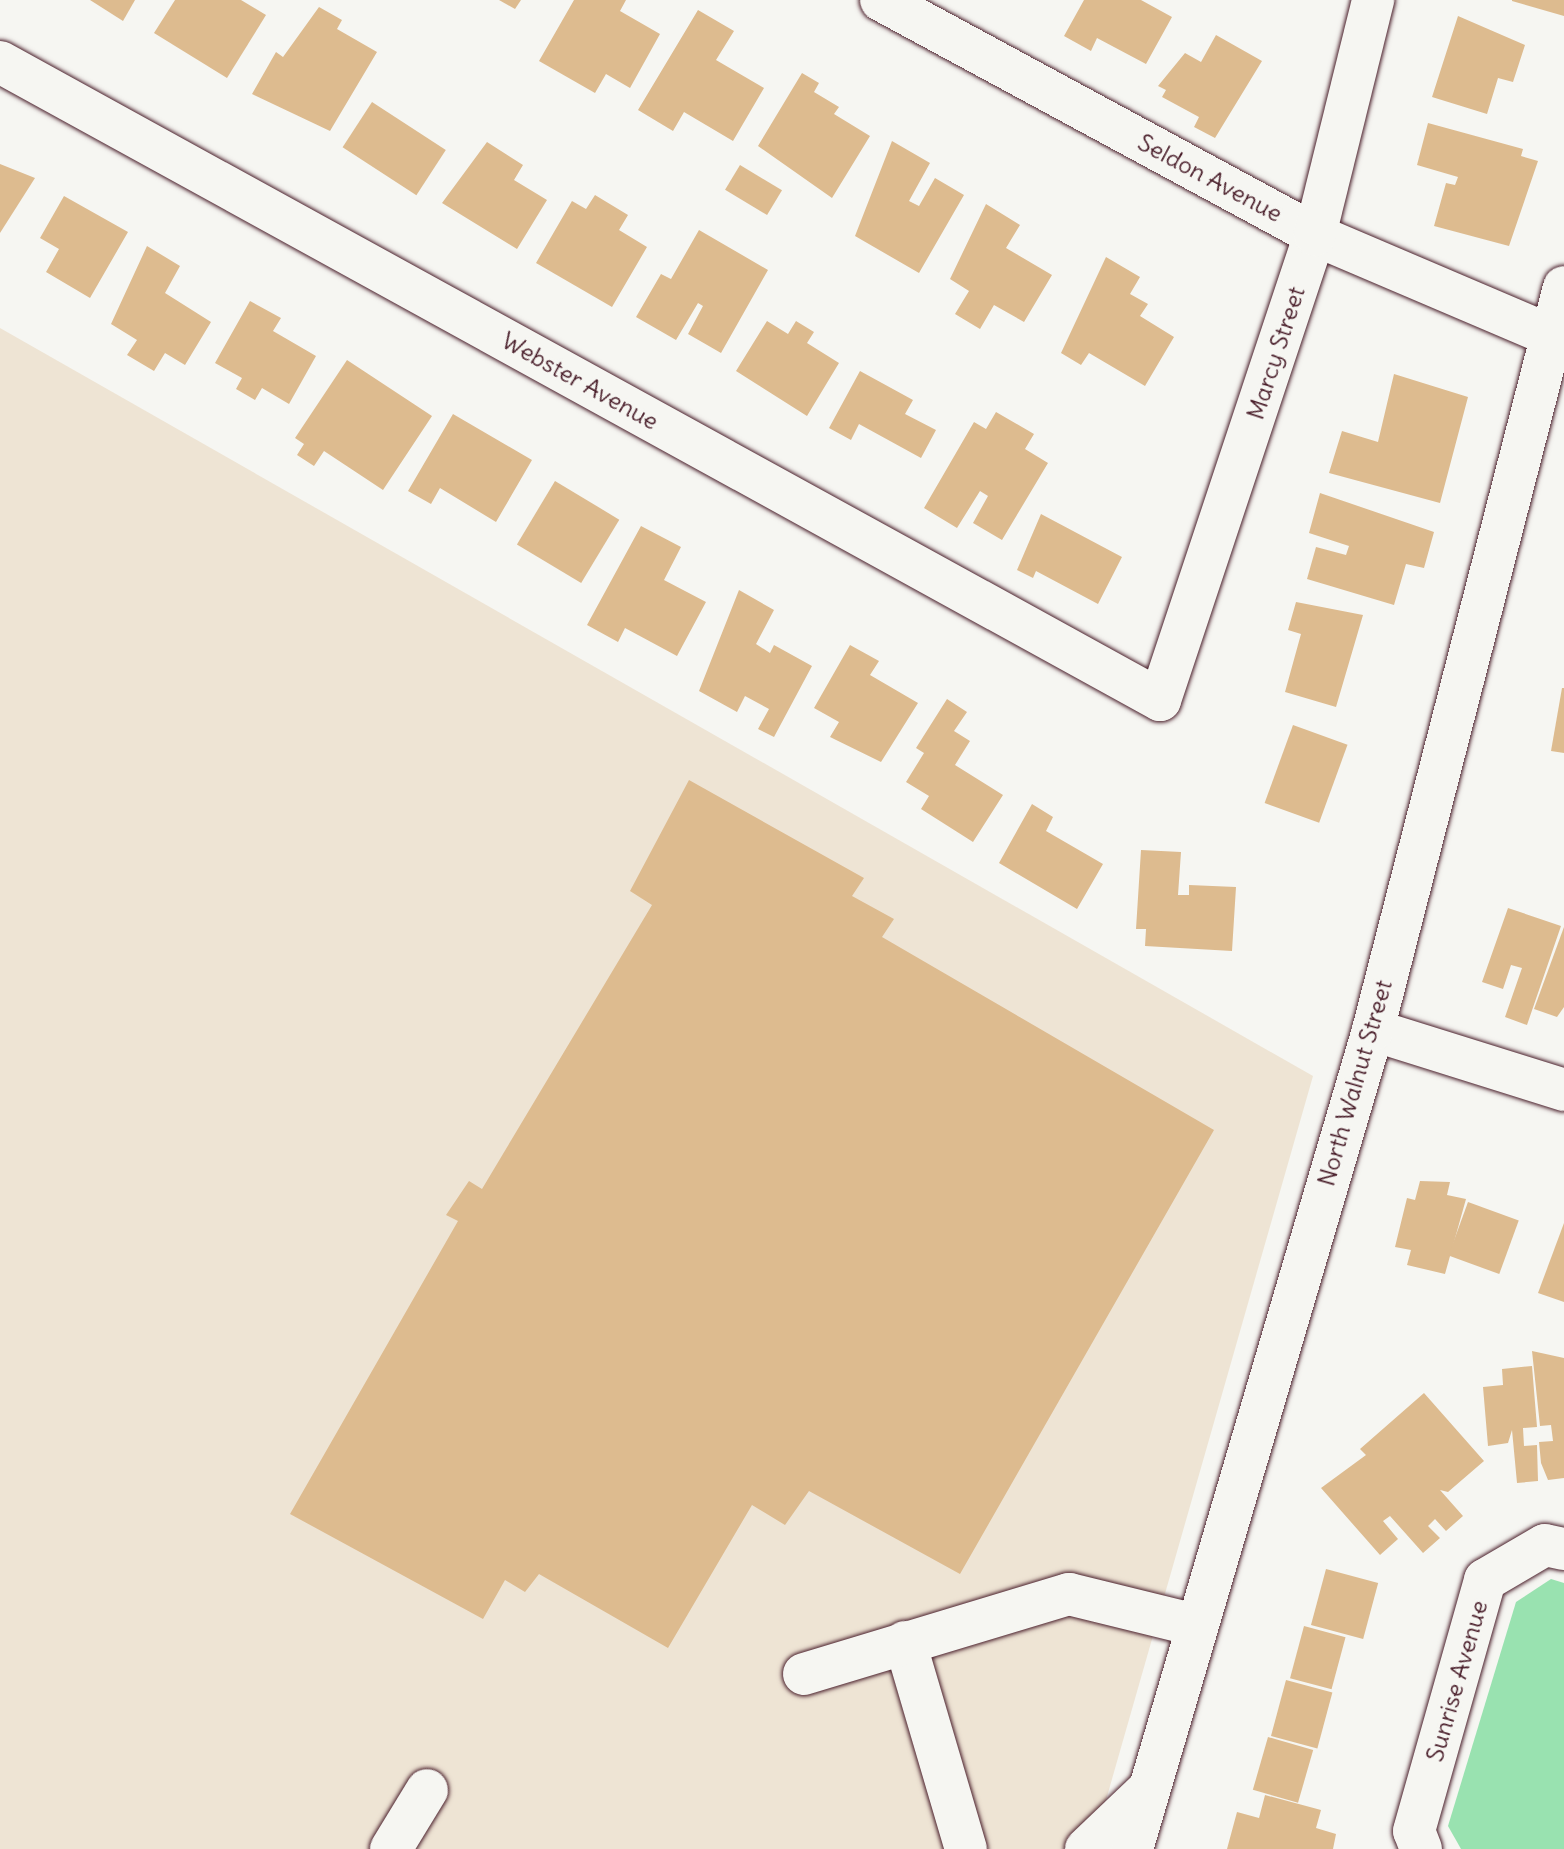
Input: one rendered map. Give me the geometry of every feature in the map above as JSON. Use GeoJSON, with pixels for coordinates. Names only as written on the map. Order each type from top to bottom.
{"type":"FeatureCollection","features":[{"type":"Feature","properties":{"kind":"street","name":"Seldon Avenue"},"geometry":{"type":"LineString","coordinates":[[881,0],[1315,235],[1550,335]]}},
{"type":"Feature","properties":{"kind":"street","name":"Marcy Street"},"geometry":{"type":"LineString","coordinates":[[1160,700],[1315,235],[1373,0]]}},
{"type":"Feature","properties":{"kind":"street","name":"Webster Avenue"},"geometry":{"type":"LineString","coordinates":[[0,62],[1160,700]]}},
{"type":"Feature","properties":{"kind":"street","name":"North Walnut Street"},"geometry":{"type":"LineString","coordinates":[[1132,1849],[1195,1625],[1373,1030],[1564,287]]}},
{"type":"Feature","properties":{"kind":"street"},"geometry":{"type":"LineString","coordinates":[[1373,1030],[1564,1090]]}},
{"type":"Feature","properties":{"kind":"street","name":"Sunrise Avenue"},"geometry":{"type":"LineString","coordinates":[[1421,1849],[1414,1831],[1485,1580],[1555,1547]]}},
{"type":"Feature","properties":{"kind":"street"},"geometry":{"type":"LineString","coordinates":[[804,1674],[1069,1594],[1195,1625]]}},
{"type":"Feature","properties":{"kind":"street"},"geometry":{"type":"LineString","coordinates":[[905,1642],[966,1849]]}},
{"type":"Feature","properties":{"kind":"street"},"geometry":{"type":"LineString","coordinates":[[1086,1849],[1149,1789]]}},
{"type":"Feature","properties":{"kind":"street"},"geometry":{"type":"LineString","coordinates":[[396,1846],[427,1790]]}},
{"type":"Feature","properties":{"kind":"shaded area"},"geometry":{"type":"Polygon","coordinates":[[[0,328],[1313,1076],[1092,1849],[0,1849],[0,328]]]}},
{"type":"Feature","properties":{"kind":"green space"},"geometry":{"type":"Polygon","coordinates":[[[1551,1579],[1564,1583],[1564,1849],[1461,1849],[1448,1826],[1516,1602],[1551,1579]]]}},
{"type":"Feature","properties":{"kind":"building"},"geometry":{"type":"Polygon","coordinates":[[[90,0],[135,0],[123,21],[90,0]]]}},
{"type":"Feature","properties":{"kind":"building"},"geometry":{"type":"Polygon","coordinates":[[[175,0],[241,0],[266,15],[227,78],[154,33],[175,0]]]}},
{"type":"Feature","properties":{"kind":"building"},"geometry":{"type":"Polygon","coordinates":[[[499,0],[521,0],[515,9],[499,0]]]}},
{"type":"Feature","properties":{"kind":"building"},"geometry":{"type":"Polygon","coordinates":[[[574,0],[626,0],[620,11],[660,34],[630,88],[606,74],[595,93],[539,61],[574,0]]]}},
{"type":"Feature","properties":{"kind":"building"},"geometry":{"type":"Polygon","coordinates":[[[1084,0],[1141,0],[1172,17],[1146,64],[1097,38],[1091,51],[1064,36],[1084,0]]]}},
{"type":"Feature","properties":{"kind":"building"},"geometry":{"type":"Polygon","coordinates":[[[1564,0],[1564,16],[1512,1],[1564,0]]]}},
{"type":"Feature","properties":{"kind":"building"},"geometry":{"type":"Polygon","coordinates":[[[319,7],[342,20],[337,29],[377,52],[330,131],[252,94],[276,52],[283,57],[319,7]]]}},
{"type":"Feature","properties":{"kind":"building"},"geometry":{"type":"Polygon","coordinates":[[[698,10],[734,31],[716,60],[764,88],[733,141],[684,112],[673,131],[638,110],[698,10]]]}},
{"type":"Feature","properties":{"kind":"building"},"geometry":{"type":"Polygon","coordinates":[[[1458,16],[1525,45],[1513,82],[1498,78],[1487,114],[1432,97],[1458,16]]]}},
{"type":"Feature","properties":{"kind":"building"},"geometry":{"type":"Polygon","coordinates":[[[1216,35],[1262,61],[1215,138],[1194,127],[1199,117],[1162,97],[1166,90],[1158,86],[1185,53],[1201,62],[1216,35]]]}},
{"type":"Feature","properties":{"kind":"building"},"geometry":{"type":"Polygon","coordinates":[[[802,73],[819,83],[814,92],[839,107],[834,114],[870,136],[832,198],[758,146],[802,73]]]}},
{"type":"Feature","properties":{"kind":"building"},"geometry":{"type":"Polygon","coordinates":[[[372,102],[446,150],[416,195],[343,147],[372,102]]]}},
{"type":"Feature","properties":{"kind":"building"},"geometry":{"type":"Polygon","coordinates":[[[1428,123],[1523,149],[1521,156],[1538,161],[1509,246],[1434,226],[1446,183],[1455,185],[1458,177],[1417,165],[1428,123]]]}},
{"type":"Feature","properties":{"kind":"building"},"geometry":{"type":"Polygon","coordinates":[[[892,141],[930,163],[909,201],[919,206],[935,178],[964,195],[919,273],[855,236],[892,141]]]}},
{"type":"Feature","properties":{"kind":"building"},"geometry":{"type":"Polygon","coordinates":[[[487,142],[523,165],[514,180],[547,200],[517,249],[442,203],[487,142]]]}},
{"type":"Feature","properties":{"kind":"building"},"geometry":{"type":"Polygon","coordinates":[[[0,164],[35,178],[0,233],[0,164]]]}},
{"type":"Feature","properties":{"kind":"building"},"geometry":{"type":"Polygon","coordinates":[[[740,165],[782,190],[767,215],[725,190],[740,165]]]}},
{"type":"Feature","properties":{"kind":"building"},"geometry":{"type":"Polygon","coordinates":[[[595,195],[628,215],[619,230],[647,247],[612,307],[536,263],[572,201],[586,209],[595,195]]]}},
{"type":"Feature","properties":{"kind":"building"},"geometry":{"type":"Polygon","coordinates":[[[64,196],[128,232],[90,298],[46,272],[59,249],[40,238],[64,196]]]}},
{"type":"Feature","properties":{"kind":"building"},"geometry":{"type":"Polygon","coordinates":[[[986,204],[1020,225],[1006,248],[1052,275],[1024,322],[994,305],[980,329],[955,314],[969,291],[950,279],[986,204]]]}},
{"type":"Feature","properties":{"kind":"building"},"geometry":{"type":"Polygon","coordinates":[[[699,230],[768,270],[721,353],[688,334],[703,306],[698,303],[676,340],[636,317],[661,274],[671,279],[699,230]]]}},
{"type":"Feature","properties":{"kind":"building"},"geometry":{"type":"Polygon","coordinates":[[[147,246],[180,266],[165,293],[211,322],[185,365],[165,353],[154,371],[127,355],[137,340],[111,324],[147,246]]]}},
{"type":"Feature","properties":{"kind":"building"},"geometry":{"type":"Polygon","coordinates":[[[1106,257],[1140,277],[1130,294],[1148,304],[1140,316],[1174,337],[1145,386],[1089,353],[1081,365],[1061,353],[1106,257]]]}},
{"type":"Feature","properties":{"kind":"building"},"geometry":{"type":"Polygon","coordinates":[[[250,301],[281,318],[273,331],[316,356],[289,404],[262,388],[255,400],[236,389],[242,378],[215,363],[250,301]]]}},
{"type":"Feature","properties":{"kind":"building"},"geometry":{"type":"Polygon","coordinates":[[[767,321],[788,334],[796,321],[814,332],[807,343],[839,363],[807,416],[736,371],[767,321]]]}},
{"type":"Feature","properties":{"kind":"building"},"geometry":{"type":"Polygon","coordinates":[[[347,360],[432,416],[383,490],[324,451],[314,466],[297,455],[304,444],[295,438],[347,360]]]}},
{"type":"Feature","properties":{"kind":"building"},"geometry":{"type":"Polygon","coordinates":[[[860,371],[913,400],[905,414],[936,430],[921,458],[859,424],[851,440],[829,428],[860,371]]]}},
{"type":"Feature","properties":{"kind":"building"},"geometry":{"type":"Polygon","coordinates":[[[1394,374],[1468,397],[1440,503],[1329,473],[1342,431],[1378,442],[1394,374]]]}},
{"type":"Feature","properties":{"kind":"building"},"geometry":{"type":"Polygon","coordinates":[[[996,412],[1034,434],[1025,449],[1048,463],[1002,540],[973,523],[988,496],[980,491],[957,528],[924,508],[974,422],[986,429],[996,412]]]}},
{"type":"Feature","properties":{"kind":"building"},"geometry":{"type":"Polygon","coordinates":[[[453,414],[532,460],[496,522],[440,488],[431,504],[408,491],[453,414]]]}},
{"type":"Feature","properties":{"kind":"building"},"geometry":{"type":"Polygon","coordinates":[[[555,481],[619,520],[581,583],[517,544],[555,481]]]}},
{"type":"Feature","properties":{"kind":"building"},"geometry":{"type":"Polygon","coordinates":[[[1320,493],[1434,532],[1424,568],[1406,564],[1394,605],[1307,579],[1316,547],[1346,555],[1349,546],[1309,533],[1320,493]]]}},
{"type":"Feature","properties":{"kind":"building"},"geometry":{"type":"Polygon","coordinates":[[[1041,514],[1122,557],[1098,604],[1036,571],[1033,578],[1017,570],[1041,514]]]}},
{"type":"Feature","properties":{"kind":"building"},"geometry":{"type":"Polygon","coordinates":[[[641,526],[681,547],[664,580],[706,602],[677,656],[625,628],[618,642],[587,625],[641,526]]]}},
{"type":"Feature","properties":{"kind":"building"},"geometry":{"type":"Polygon","coordinates":[[[739,590],[774,610],[756,644],[770,653],[774,645],[812,666],[774,737],[758,729],[769,709],[745,696],[737,712],[699,691],[739,590]]]}},
{"type":"Feature","properties":{"kind":"building"},"geometry":{"type":"Polygon","coordinates":[[[1296,602],[1363,615],[1336,707],[1285,692],[1301,634],[1288,630],[1296,602]]]}},
{"type":"Feature","properties":{"kind":"building"},"geometry":{"type":"Polygon","coordinates":[[[850,645],[879,661],[870,675],[918,703],[881,762],[830,737],[839,722],[814,708],[850,645]]]}},
{"type":"Feature","properties":{"kind":"building"},"geometry":{"type":"Polygon","coordinates":[[[1564,688],[1564,753],[1551,751],[1564,688]]]}},
{"type":"Feature","properties":{"kind":"building"},"geometry":{"type":"Polygon","coordinates":[[[947,699],[967,712],[954,731],[970,741],[955,765],[1003,795],[973,842],[921,809],[929,796],[906,782],[924,753],[916,748],[947,699]]]}},
{"type":"Feature","properties":{"kind":"building"},"geometry":{"type":"Polygon","coordinates":[[[1293,725],[1348,745],[1319,823],[1265,803],[1293,725]]]}},
{"type":"Feature","properties":{"kind":"building"},"geometry":{"type":"Polygon","coordinates":[[[689,780],[864,878],[852,896],[894,919],[882,937],[1214,1130],[960,1574],[809,1491],[785,1525],[752,1505],[668,1648],[539,1574],[525,1592],[505,1580],[483,1619],[290,1514],[458,1221],[446,1215],[469,1181],[482,1189],[652,905],[630,891],[689,780]]]}},
{"type":"Feature","properties":{"kind":"building"},"geometry":{"type":"Polygon","coordinates":[[[1032,804],[1053,817],[1046,831],[1103,864],[1077,909],[999,863],[1032,804]]]}},
{"type":"Feature","properties":{"kind":"building"},"geometry":{"type":"Polygon","coordinates":[[[1141,850],[1181,852],[1178,895],[1189,895],[1189,885],[1236,887],[1232,951],[1145,946],[1146,929],[1136,929],[1141,850]]]}},
{"type":"Feature","properties":{"kind":"building"},"geometry":{"type":"Polygon","coordinates":[[[1508,908],[1561,926],[1527,1025],[1505,1017],[1522,968],[1511,965],[1503,989],[1482,982],[1508,908]]]}},
{"type":"Feature","properties":{"kind":"building"},"geometry":{"type":"Polygon","coordinates":[[[1564,927],[1564,1007],[1557,1017],[1534,1009],[1564,927]]]}},
{"type":"Feature","properties":{"kind":"building"},"geometry":{"type":"Polygon","coordinates":[[[1420,1181],[1450,1182],[1447,1195],[1466,1199],[1445,1274],[1407,1265],[1411,1250],[1395,1247],[1407,1198],[1415,1200],[1420,1181]]]}},
{"type":"Feature","properties":{"kind":"building"},"geometry":{"type":"Polygon","coordinates":[[[1468,1202],[1519,1220],[1499,1274],[1449,1256],[1468,1202]]]}},
{"type":"Feature","properties":{"kind":"building"},"geometry":{"type":"Polygon","coordinates":[[[1564,1223],[1564,1302],[1538,1293],[1564,1223]]]}},
{"type":"Feature","properties":{"kind":"building"},"geometry":{"type":"Polygon","coordinates":[[[1532,1351],[1564,1358],[1564,1478],[1548,1480],[1541,1463],[1539,1442],[1553,1441],[1551,1425],[1540,1426],[1532,1351]]]}},
{"type":"Feature","properties":{"kind":"building"},"geometry":{"type":"Polygon","coordinates":[[[1532,1366],[1537,1427],[1523,1428],[1524,1446],[1537,1445],[1538,1481],[1517,1483],[1512,1430],[1508,1443],[1488,1446],[1483,1387],[1503,1385],[1502,1369],[1532,1366]]]}},
{"type":"Feature","properties":{"kind":"building"},"geometry":{"type":"Polygon","coordinates":[[[1424,1393],[1484,1461],[1448,1492],[1440,1490],[1463,1516],[1446,1531],[1435,1519],[1428,1526],[1440,1538],[1423,1553],[1390,1516],[1383,1521],[1398,1539],[1380,1555],[1321,1488],[1366,1455],[1360,1449],[1424,1393]]]}},
{"type":"Feature","properties":{"kind":"building"},"geometry":{"type":"Polygon","coordinates":[[[1326,1569],[1378,1583],[1363,1639],[1311,1625],[1326,1569]]]}},
{"type":"Feature","properties":{"kind":"building"},"geometry":{"type":"Polygon","coordinates":[[[1304,1626],[1346,1637],[1332,1689],[1290,1678],[1304,1626]]]}},
{"type":"Feature","properties":{"kind":"building"},"geometry":{"type":"Polygon","coordinates":[[[1286,1680],[1332,1692],[1317,1748],[1271,1736],[1286,1680]]]}},
{"type":"Feature","properties":{"kind":"building"},"geometry":{"type":"Polygon","coordinates":[[[1268,1737],[1313,1750],[1298,1803],[1253,1790],[1268,1737]]]}},
{"type":"Feature","properties":{"kind":"building"},"geometry":{"type":"Polygon","coordinates":[[[1265,1795],[1321,1810],[1316,1828],[1336,1834],[1333,1849],[1227,1849],[1237,1812],[1259,1818],[1265,1795]]]}}]}
